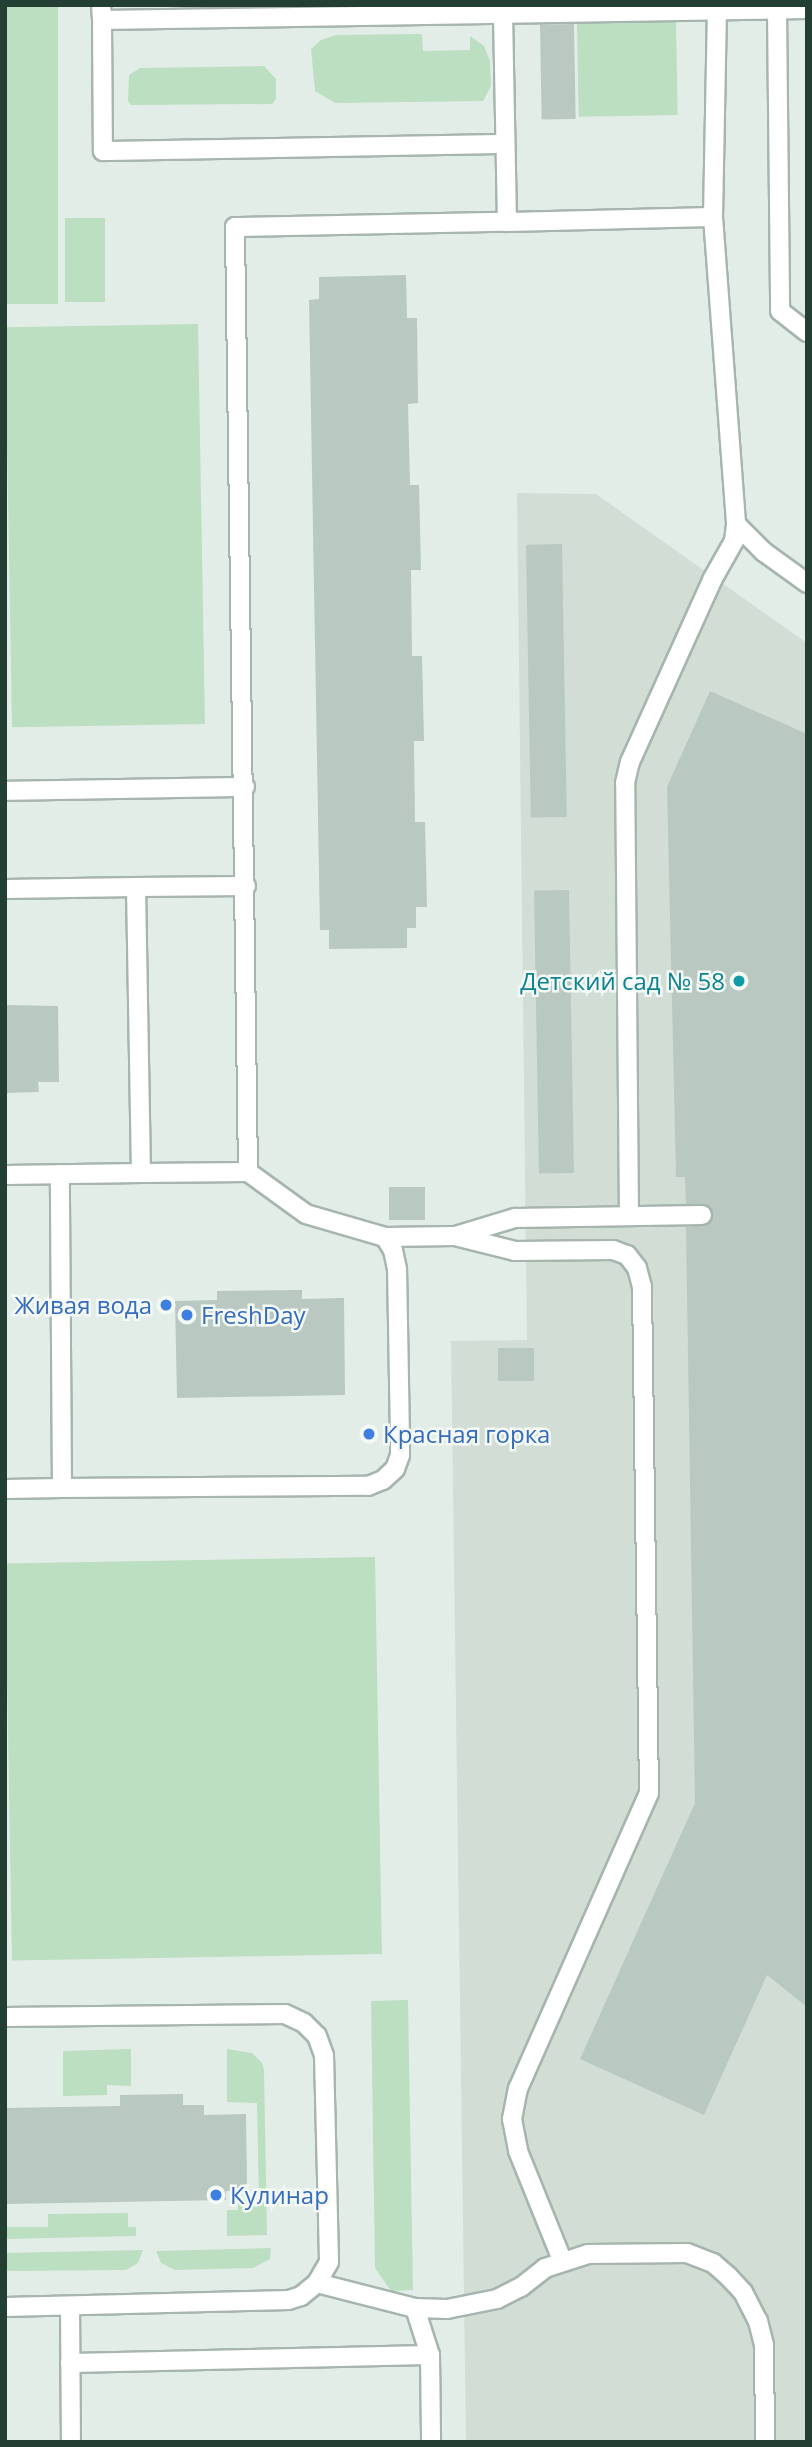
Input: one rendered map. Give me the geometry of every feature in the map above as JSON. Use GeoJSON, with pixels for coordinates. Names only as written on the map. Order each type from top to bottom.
{"type":"FeatureCollection","features":[{"type":"Feature","properties":{"kind":"lane"},"geometry":{"type":"LineString","coordinates":[[629,1216],[625,783],[630,762],[734,541],[736,524],[713,217],[716,8]]}},
{"type":"Feature","properties":{"kind":"lane"},"geometry":{"type":"LineString","coordinates":[[505,144],[103,151],[101,13],[434,10],[503,14],[716,8],[807,9]]}},
{"type":"Feature","properties":{"kind":"lane"},"geometry":{"type":"LineString","coordinates":[[777,10],[780,311],[807,332]]}},
{"type":"Feature","properties":{"kind":"lane"},"geometry":{"type":"LineString","coordinates":[[503,14],[507,222]]}},
{"type":"Feature","properties":{"kind":"lane"},"geometry":{"type":"LineString","coordinates":[[248,1172],[245,787],[235,227],[713,217]]}},
{"type":"Feature","properties":{"kind":"lane"},"geometry":{"type":"LineString","coordinates":[[736,524],[764,552],[807,583]]}},
{"type":"Feature","properties":{"kind":"lane"},"geometry":{"type":"LineString","coordinates":[[5,791],[245,787]]}},
{"type":"Feature","properties":{"kind":"lane"},"geometry":{"type":"LineString","coordinates":[[5,889],[246,886]]}},
{"type":"Feature","properties":{"kind":"lane"},"geometry":{"type":"LineString","coordinates":[[135,887],[141,1173]]}},
{"type":"Feature","properties":{"kind":"lane"},"geometry":{"type":"LineString","coordinates":[[5,1175],[248,1172],[306,1214],[385,1237],[455,1236],[515,1251],[613,1250],[627,1255],[637,1268],[642,1287],[649,1793],[518,2088],[512,2119],[518,2151],[562,2260]]}},
{"type":"Feature","properties":{"kind":"lane"},"geometry":{"type":"LineString","coordinates":[[60,1174],[62,1488]]}},
{"type":"Feature","properties":{"kind":"lane"},"geometry":{"type":"LineString","coordinates":[[455,1236],[514,1218],[702,1215]]}},
{"type":"Feature","properties":{"kind":"lane"},"geometry":{"type":"LineString","coordinates":[[5,1489],[368,1486],[383,1480],[394,1469],[400,1447],[397,1269],[393,1251],[385,1237]]}},
{"type":"Feature","properties":{"kind":"lane"},"geometry":{"type":"LineString","coordinates":[[5,2017],[285,2014],[304,2023],[317,2036],[324,2055],[329,2262],[317,2283],[301,2296],[289,2300],[5,2307]]}},
{"type":"Feature","properties":{"kind":"lane"},"geometry":{"type":"LineString","coordinates":[[317,2283],[415,2308],[447,2309],[497,2299],[562,2260],[588,2254],[687,2253],[713,2263],[728,2276],[743,2292],[758,2320],[764,2345],[765,2442]]}},
{"type":"Feature","properties":{"kind":"lane"},"geometry":{"type":"LineString","coordinates":[[70,2306],[71,2442]]}},
{"type":"Feature","properties":{"kind":"lane"},"geometry":{"type":"LineString","coordinates":[[415,2308],[430,2355],[431,2442]]}},
{"type":"Feature","properties":{"kind":"lane"},"geometry":{"type":"LineString","coordinates":[[70,2363],[430,2355]]}},
{"type":"Feature","properties":{"kind":"shaded area"},"geometry":{"type":"Polygon","coordinates":[[[517,493],[596,494],[807,643],[807,2442],[466,2442],[451,1341],[527,1340],[517,493]]]}},
{"type":"Feature","properties":{"kind":"green space"},"geometry":{"type":"Polygon","coordinates":[[[5,5],[58,5],[58,304],[5,304],[5,5]]]}},
{"type":"Feature","properties":{"kind":"green space"},"geometry":{"type":"Polygon","coordinates":[[[676,21],[678,115],[579,117],[577,23],[676,21]]]}},
{"type":"Feature","properties":{"kind":"green space"},"geometry":{"type":"Polygon","coordinates":[[[422,34],[423,51],[470,50],[470,36],[484,46],[490,61],[491,86],[483,101],[335,103],[315,91],[311,49],[321,40],[336,35],[422,34]]]}},
{"type":"Feature","properties":{"kind":"green space"},"geometry":{"type":"Polygon","coordinates":[[[264,66],[276,79],[276,99],[272,104],[131,105],[128,101],[129,75],[140,68],[264,66]]]}},
{"type":"Feature","properties":{"kind":"green space"},"geometry":{"type":"Polygon","coordinates":[[[65,218],[105,218],[105,302],[65,302],[65,218]]]}},
{"type":"Feature","properties":{"kind":"green space"},"geometry":{"type":"Polygon","coordinates":[[[198,324],[205,724],[12,727],[5,327],[198,324]]]}},
{"type":"Feature","properties":{"kind":"green space"},"geometry":{"type":"Polygon","coordinates":[[[375,1557],[382,1954],[12,1960],[5,1563],[375,1557]]]}},
{"type":"Feature","properties":{"kind":"green space"},"geometry":{"type":"Polygon","coordinates":[[[408,2000],[413,2290],[391,2291],[375,2268],[371,2001],[408,2000]]]}},
{"type":"Feature","properties":{"kind":"green space"},"geometry":{"type":"Polygon","coordinates":[[[131,2049],[131,2086],[107,2085],[107,2095],[63,2096],[63,2051],[131,2049]]]}},
{"type":"Feature","properties":{"kind":"green space"},"geometry":{"type":"Polygon","coordinates":[[[227,2049],[252,2053],[262,2063],[264,2070],[267,2235],[227,2236],[227,2210],[238,2210],[238,2201],[259,2200],[257,2103],[227,2102],[227,2049]]]}},
{"type":"Feature","properties":{"kind":"green space"},"geometry":{"type":"Polygon","coordinates":[[[128,2213],[128,2227],[136,2227],[136,2236],[5,2239],[5,2227],[48,2227],[48,2214],[128,2213]]]}},
{"type":"Feature","properties":{"kind":"green space"},"geometry":{"type":"Polygon","coordinates":[[[271,2248],[270,2259],[253,2268],[175,2270],[161,2263],[156,2251],[271,2248]]]}},
{"type":"Feature","properties":{"kind":"green space"},"geometry":{"type":"Polygon","coordinates":[[[143,2250],[138,2263],[126,2270],[5,2271],[5,2253],[143,2250]]]}},
{"type":"Feature","properties":{"kind":"building"},"geometry":{"type":"Polygon","coordinates":[[[574,24],[576,119],[542,120],[540,25],[574,24]]]}},
{"type":"Feature","properties":{"kind":"building"},"geometry":{"type":"Polygon","coordinates":[[[406,275],[407,318],[417,318],[418,403],[408,404],[410,485],[419,485],[421,570],[411,570],[412,656],[422,656],[424,741],[414,741],[415,822],[425,822],[427,907],[416,907],[416,928],[407,928],[407,948],[329,949],[329,930],[320,930],[309,300],[319,299],[319,277],[406,275]]]}},
{"type":"Feature","properties":{"kind":"building"},"geometry":{"type":"Polygon","coordinates":[[[562,544],[567,817],[531,818],[526,545],[562,544]]]}},
{"type":"Feature","properties":{"kind":"building"},"geometry":{"type":"Polygon","coordinates":[[[710,691],[807,734],[807,2007],[767,1975],[704,2115],[580,2059],[695,1803],[686,1227],[707,1225],[713,1214],[707,1205],[686,1204],[685,1177],[676,1177],[667,787],[710,691]]]}},
{"type":"Feature","properties":{"kind":"building"},"geometry":{"type":"Polygon","coordinates":[[[569,890],[574,1173],[539,1174],[534,891],[569,890]]]}},
{"type":"Feature","properties":{"kind":"building"},"geometry":{"type":"Polygon","coordinates":[[[5,1005],[58,1006],[59,1082],[38,1082],[39,1092],[5,1093],[5,1005]]]}},
{"type":"Feature","properties":{"kind":"building"},"geometry":{"type":"Polygon","coordinates":[[[389,1187],[425,1187],[425,1220],[389,1220],[389,1187]]]}},
{"type":"Feature","properties":{"kind":"building"},"geometry":{"type":"Polygon","coordinates":[[[302,1290],[302,1299],[344,1298],[345,1395],[177,1398],[175,1301],[217,1300],[217,1291],[302,1290]]]}},
{"type":"Feature","properties":{"kind":"building"},"geometry":{"type":"Polygon","coordinates":[[[498,1348],[534,1348],[534,1381],[498,1381],[498,1348]]]}},
{"type":"Feature","properties":{"kind":"building"},"geometry":{"type":"Polygon","coordinates":[[[183,2094],[183,2105],[204,2105],[204,2115],[246,2114],[247,2190],[226,2191],[226,2200],[5,2204],[5,2108],[120,2106],[120,2095],[183,2094]]]}},
{"type":"Feature","properties":{"kind":"place","name":"Детский сад № 58"},"geometry":{"type":"Point","coordinates":[739,981]}},
{"type":"Feature","properties":{"kind":"place","name":"Живая вода"},"geometry":{"type":"Point","coordinates":[166,1305]}},
{"type":"Feature","properties":{"kind":"place","name":"FreshDay"},"geometry":{"type":"Point","coordinates":[187,1315]}},
{"type":"Feature","properties":{"kind":"place","name":"Красная горка"},"geometry":{"type":"Point","coordinates":[369,1434]}},
{"type":"Feature","properties":{"kind":"place","name":"Кулинар"},"geometry":{"type":"Point","coordinates":[216,2195]}}]}
